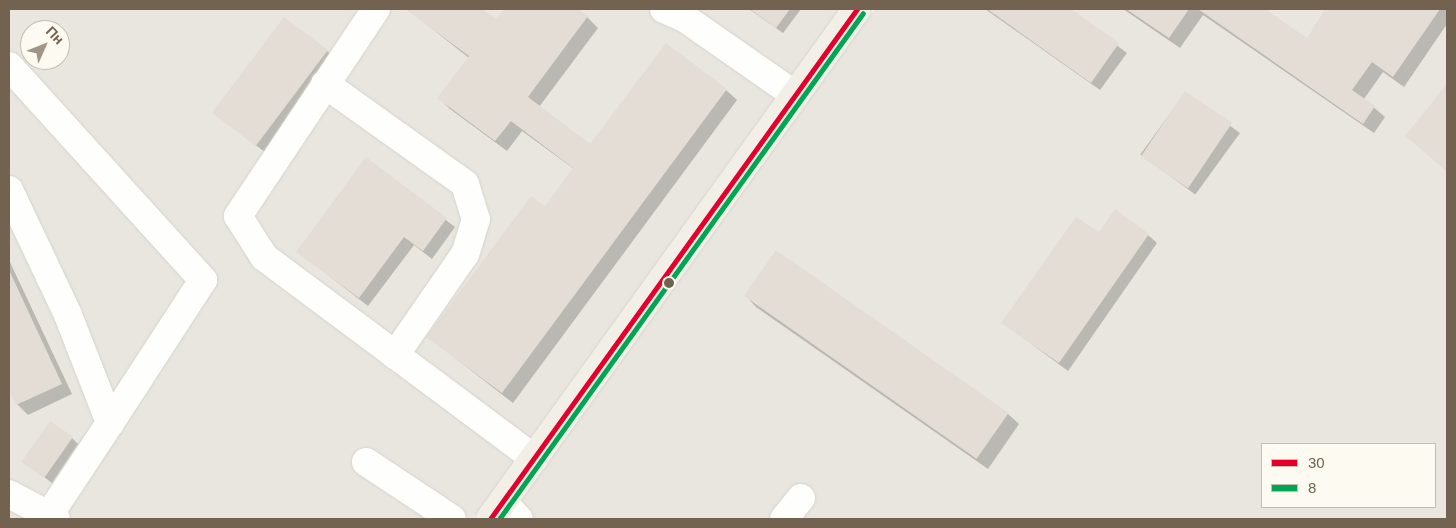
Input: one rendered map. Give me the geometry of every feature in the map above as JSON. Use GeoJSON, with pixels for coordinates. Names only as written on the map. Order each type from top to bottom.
{"type":"FeatureCollection","features":[{"type":"Feature","properties":{"kind":"main road"},"geometry":{"type":"LineString","coordinates":[[504,513],[534,458],[857,9]]}},
{"type":"Feature","properties":{"kind":"street"},"geometry":{"type":"LineString","coordinates":[[376,9],[238,216],[264,257],[534,458]]}},
{"type":"Feature","properties":{"kind":"street"},"geometry":{"type":"LineString","coordinates":[[664,9],[686,19],[795,95]]}},
{"type":"Feature","properties":{"kind":"street"},"geometry":{"type":"LineString","coordinates":[[9,66],[203,280],[110,423],[52,517],[9,494]]}},
{"type":"Feature","properties":{"kind":"street"},"geometry":{"type":"LineString","coordinates":[[325,84],[465,184],[476,219],[465,254],[395,355]]}},
{"type":"Feature","properties":{"kind":"street"},"geometry":{"type":"LineString","coordinates":[[9,190],[68,315],[110,423]]}},
{"type":"Feature","properties":{"kind":"street"},"geometry":{"type":"LineString","coordinates":[[366,462],[452,519]]}},
{"type":"Feature","properties":{"kind":"street"},"geometry":{"type":"LineString","coordinates":[[784,519],[802,498]]}},
{"type":"Feature","properties":{"kind":"shaded area"},"geometry":{"type":"Polygon","coordinates":[[[9,9],[839,9],[472,519],[9,519],[9,9]]]}},
{"type":"Feature","properties":{"kind":"shaded area"},"geometry":{"type":"Polygon","coordinates":[[[875,9],[1447,9],[1447,519],[508,519],[875,9]]]}},
{"type":"Feature","properties":{"kind":"building"},"geometry":{"type":"Polygon","coordinates":[[[405,9],[482,9],[496,19],[504,9],[578,9],[588,16],[528,97],[590,144],[666,43],[727,89],[502,393],[426,337],[531,196],[545,206],[573,168],[511,121],[495,141],[437,98],[469,56],[405,9]]]}},
{"type":"Feature","properties":{"kind":"building"},"geometry":{"type":"Polygon","coordinates":[[[750,9],[790,9],[776,28],[750,9]]]}},
{"type":"Feature","properties":{"kind":"building"},"geometry":{"type":"Polygon","coordinates":[[[987,9],[1071,9],[1119,43],[1091,83],[987,9]]]}},
{"type":"Feature","properties":{"kind":"building"},"geometry":{"type":"Polygon","coordinates":[[[1126,9],[1189,9],[1169,38],[1126,9]]]}},
{"type":"Feature","properties":{"kind":"building"},"geometry":{"type":"Polygon","coordinates":[[[1198,9],[1265,9],[1307,38],[1325,9],[1440,9],[1393,77],[1372,62],[1352,90],[1375,106],[1363,124],[1198,9]]]}},
{"type":"Feature","properties":{"kind":"building"},"geometry":{"type":"Polygon","coordinates":[[[284,17],[328,50],[256,146],[212,113],[284,17]]]}},
{"type":"Feature","properties":{"kind":"building"},"geometry":{"type":"Polygon","coordinates":[[[1447,84],[1447,171],[1405,136],[1447,84]]]}},
{"type":"Feature","properties":{"kind":"building"},"geometry":{"type":"Polygon","coordinates":[[[1185,91],[1232,123],[1188,188],[1141,156],[1185,91]]]}},
{"type":"Feature","properties":{"kind":"building"},"geometry":{"type":"Polygon","coordinates":[[[366,157],[447,218],[423,251],[404,237],[359,298],[296,252],[366,157]]]}},
{"type":"Feature","properties":{"kind":"building"},"geometry":{"type":"Polygon","coordinates":[[[1115,209],[1149,234],[1059,363],[1001,323],[1076,217],[1099,232],[1115,209]]]}},
{"type":"Feature","properties":{"kind":"building"},"geometry":{"type":"Polygon","coordinates":[[[776,250],[1009,413],[977,459],[744,296],[776,250]]]}},
{"type":"Feature","properties":{"kind":"building"},"geometry":{"type":"Polygon","coordinates":[[[9,270],[62,384],[16,405],[9,390],[9,270]]]}},
{"type":"Feature","properties":{"kind":"building"},"geometry":{"type":"Polygon","coordinates":[[[50,421],[73,437],[44,478],[21,462],[50,421]]]}},
{"type":"Feature","properties":{"kind":"transit line","name":"30"},"geometry":{"type":"LineString","coordinates":[[490,519],[857,9]]}},
{"type":"Feature","properties":{"kind":"transit line","name":"8"},"geometry":{"type":"LineString","coordinates":[[499,519],[863,13]]}}]}
